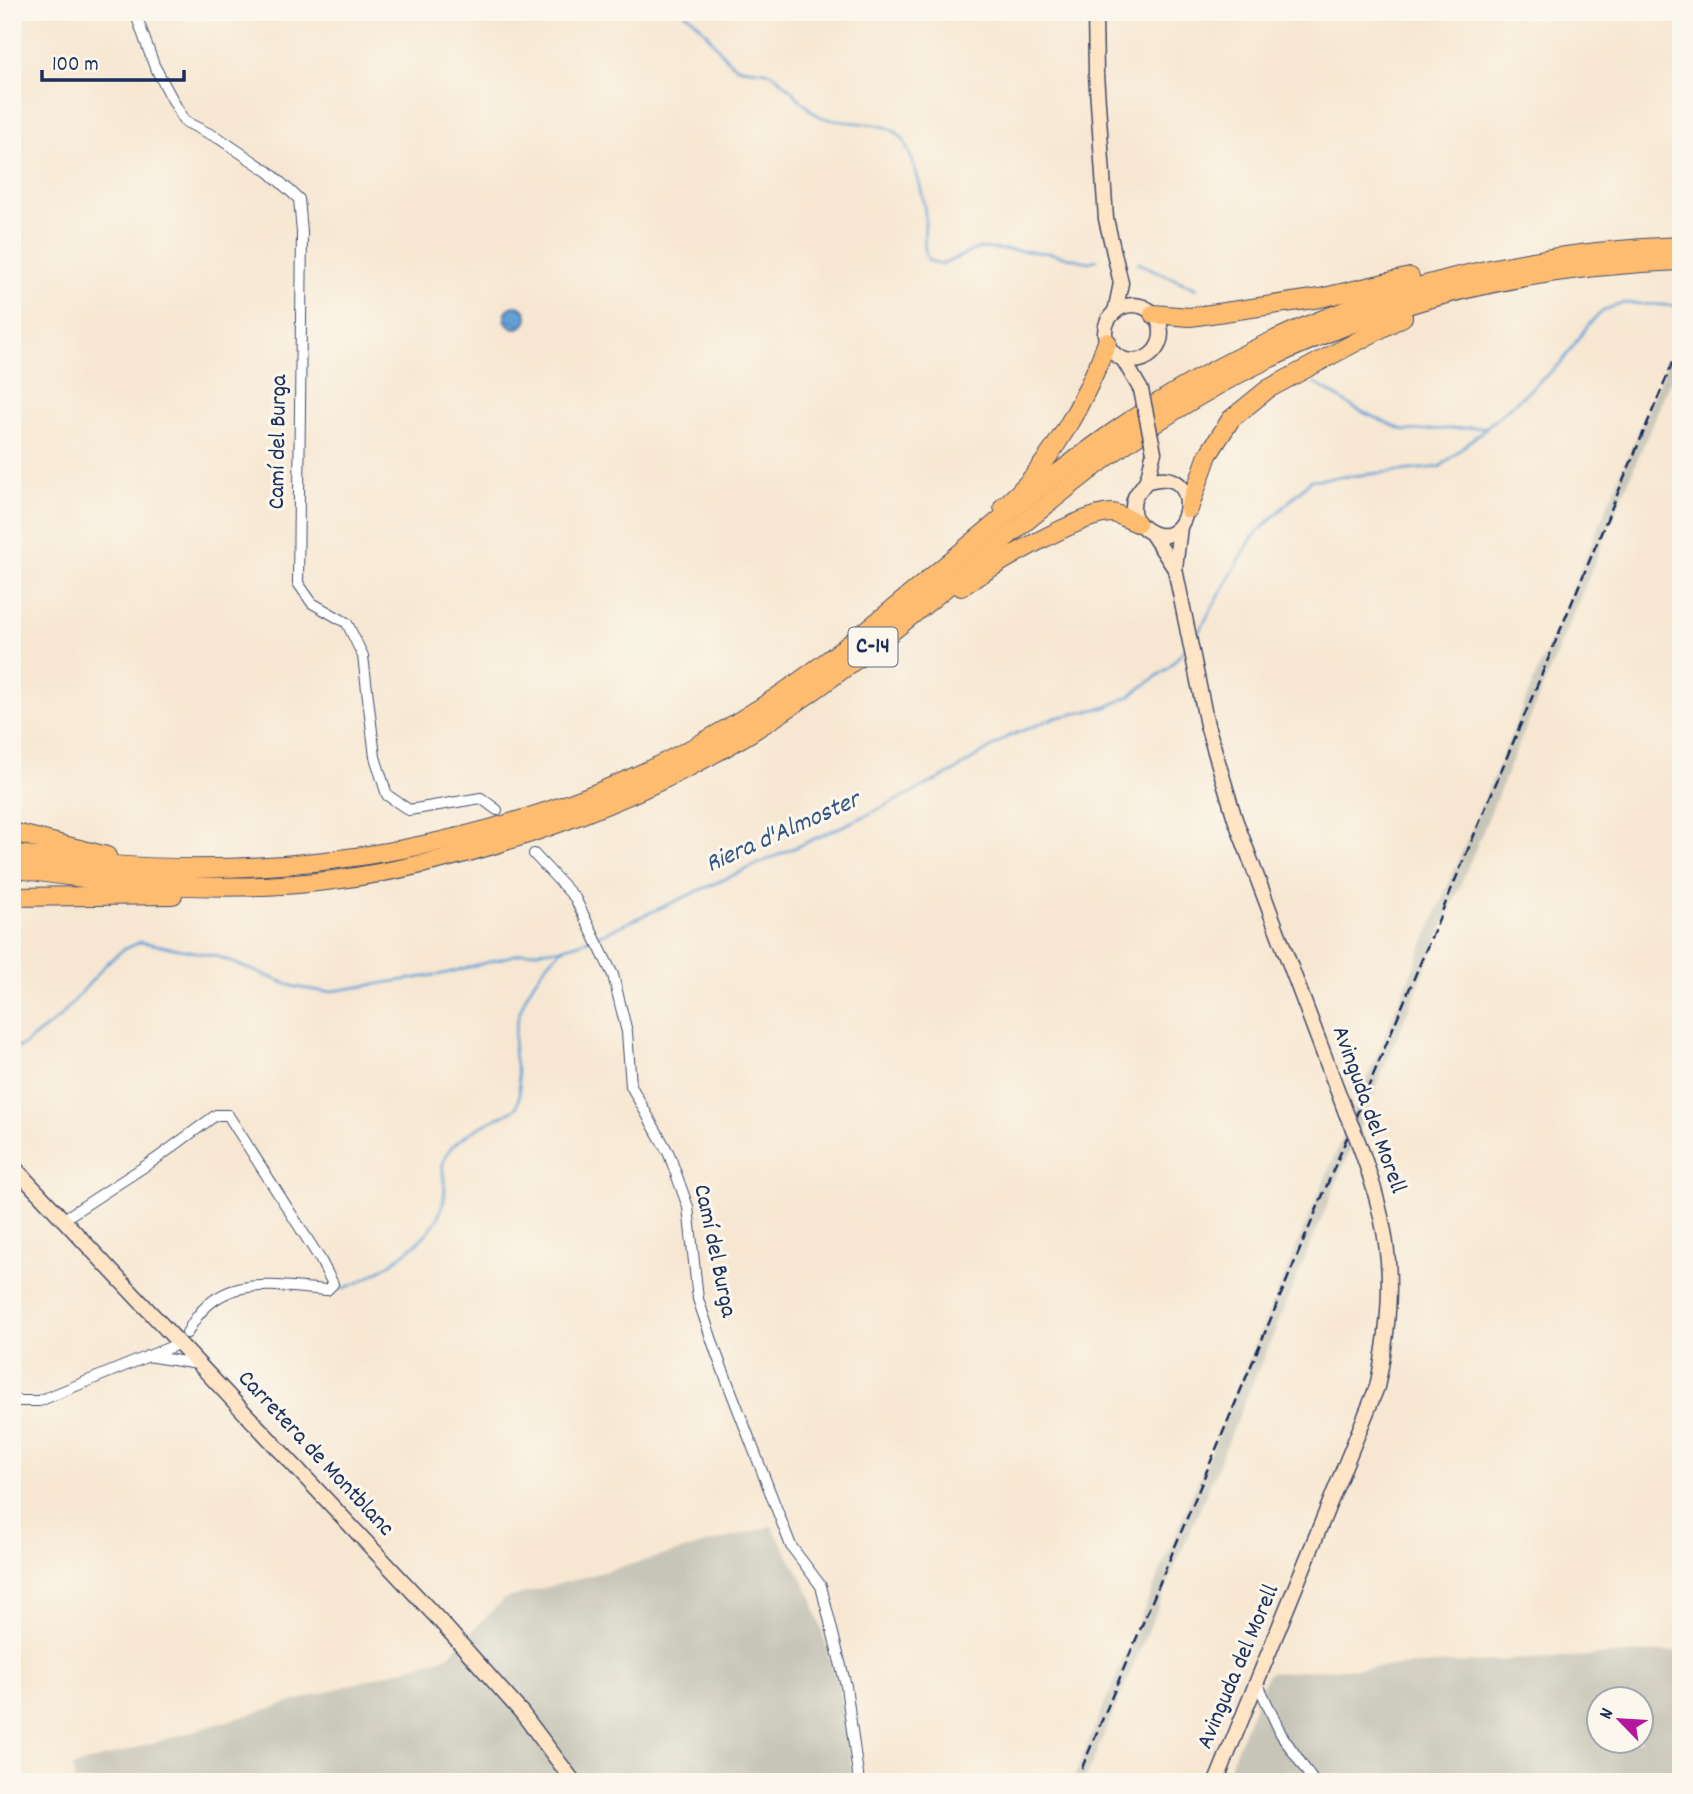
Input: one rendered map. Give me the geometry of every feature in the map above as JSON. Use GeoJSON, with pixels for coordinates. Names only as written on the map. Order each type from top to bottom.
{"type":"FeatureCollection","features":[{"type":"Feature","properties":{"kind":"highway","name":"C-14"},"geometry":{"type":"LineString","coordinates":[[12,868],[63,876],[163,885],[334,880],[464,851],[597,809],[685,769],[765,714],[1109,435],[1177,390],[1247,352],[1326,315],[1446,277],[1559,255],[1681,246]]}},
{"type":"Feature","properties":{"kind":"highway"},"geometry":{"type":"LineString","coordinates":[[1147,310],[1190,317],[1320,298],[1444,270],[1559,255]]}},
{"type":"Feature","properties":{"kind":"highway","name":"C-14"},"geometry":{"type":"LineString","coordinates":[[12,853],[66,862],[163,870],[253,869],[345,860],[421,846],[591,795],[765,714],[854,663],[1007,536],[1120,448],[1187,402],[1256,364],[1334,328],[1452,290],[1562,270],[1681,261]]}},
{"type":"Feature","properties":{"kind":"highway"},"geometry":{"type":"LineString","coordinates":[[1189,509],[1208,455],[1231,419],[1268,388],[1391,321],[1452,299],[1681,261]]}},
{"type":"Feature","properties":{"kind":"highway"},"geometry":{"type":"LineString","coordinates":[[765,714],[1010,501],[1054,448],[1096,372],[1107,342]]}},
{"type":"Feature","properties":{"kind":"highway"},"geometry":{"type":"LineString","coordinates":[[765,714],[859,668],[956,590],[1014,554],[1093,518],[1113,513],[1137,523]]}},
{"type":"Feature","properties":{"kind":"highway"},"geometry":{"type":"LineString","coordinates":[[12,832],[100,855],[162,862],[345,860]]}},
{"type":"Feature","properties":{"kind":"highway"},"geometry":{"type":"LineString","coordinates":[[12,897],[259,893],[334,880]]}},
{"type":"Feature","properties":{"kind":"street","name":"Camí del Burga"},"geometry":{"type":"LineString","coordinates":[[135,12],[154,65],[184,121],[230,146],[269,173],[299,199],[302,232],[298,583],[312,603],[347,623],[363,656],[375,757],[387,795],[409,810],[481,798],[497,810]]}},
{"type":"Feature","properties":{"kind":"street"},"geometry":{"type":"LineString","coordinates":[[1095,12],[1096,74],[1106,219],[1121,282],[1115,312],[1106,326],[1107,342],[1110,350],[1124,359],[1140,390],[1154,452],[1170,480],[1185,491],[1189,509],[1180,527],[1166,534],[1152,534],[1137,523],[1132,510],[1134,496],[1146,482],[1154,452]]}},
{"type":"Feature","properties":{"kind":"street"},"geometry":{"type":"LineString","coordinates":[[1121,282],[1158,321],[1158,345],[1146,357],[1140,390]]}},
{"type":"Feature","properties":{"kind":"street"},"geometry":{"type":"LineString","coordinates":[[1115,312],[1127,306],[1147,310]]}},
{"type":"Feature","properties":{"kind":"street"},"geometry":{"type":"LineString","coordinates":[[1124,359],[1146,357]]}},
{"type":"Feature","properties":{"kind":"street"},"geometry":{"type":"LineString","coordinates":[[1146,482],[1157,478],[1170,480]]}},
{"type":"Feature","properties":{"kind":"street","name":"Avinguda del Morell"},"geometry":{"type":"LineString","coordinates":[[1180,527],[1175,569],[1207,725],[1234,819],[1377,1192],[1384,1223],[1390,1279],[1386,1345],[1377,1388],[1216,1782]]}},
{"type":"Feature","properties":{"kind":"street","name":"Avinguda del Morell"},"geometry":{"type":"LineString","coordinates":[[1152,534],[1175,569]]}},
{"type":"Feature","properties":{"kind":"street","name":"Camí del Burga"},"geometry":{"type":"LineString","coordinates":[[534,854],[575,898],[612,975],[627,1032],[631,1086],[669,1154],[688,1208],[698,1299],[717,1355],[792,1546],[821,1586],[846,1686],[859,1782]]}},
{"type":"Feature","properties":{"kind":"street"},"geometry":{"type":"LineString","coordinates":[[64,1219],[156,1159],[216,1115],[228,1115],[320,1259],[332,1284],[327,1290],[269,1285],[233,1289],[204,1306],[187,1334]]}},
{"type":"Feature","properties":{"kind":"street","name":"Carretera de Montblanc"},"geometry":{"type":"LineString","coordinates":[[12,1165],[442,1623],[522,1713],[574,1782]]}},
{"type":"Feature","properties":{"kind":"street"},"geometry":{"type":"LineString","coordinates":[[12,1401],[39,1401],[173,1346]]}},
{"type":"Feature","properties":{"kind":"street"},"geometry":{"type":"LineString","coordinates":[[147,1356],[202,1365]]}},
{"type":"Feature","properties":{"kind":"street"},"geometry":{"type":"LineString","coordinates":[[1257,1682],[1281,1734],[1314,1782]]}},
{"type":"Feature","properties":{"kind":"shaded area"},"geometry":{"type":"Polygon","coordinates":[[[1681,330],[1681,355],[1263,1359],[1084,1782],[1072,1782],[1681,330]]]}},
{"type":"Feature","properties":{"kind":"shaded area"},"geometry":{"type":"Polygon","coordinates":[[[772,1526],[811,1595],[842,1699],[853,1782],[75,1782],[72,1767],[448,1656],[504,1599],[772,1526]]]}},
{"type":"Feature","properties":{"kind":"shaded area"},"geometry":{"type":"Polygon","coordinates":[[[1681,1651],[1681,1782],[1223,1782],[1268,1673],[1681,1651]]]}},
{"type":"Feature","properties":{"kind":"water"},"geometry":{"type":"Polygon","coordinates":[[[516,306],[524,309],[527,317],[524,325],[516,328],[508,325],[505,317],[508,309],[516,306]]]}},
{"type":"Feature","properties":{"kind":"waterway"},"geometry":{"type":"LineString","coordinates":[[684,12],[698,23],[731,63],[740,68],[771,73],[819,116],[878,125],[898,133],[908,149],[920,186],[928,260],[941,265],[979,248],[1050,253],[1088,262],[1097,260]]}},
{"type":"Feature","properties":{"kind":"waterway"},"geometry":{"type":"LineString","coordinates":[[1138,263],[1197,289]]}},
{"type":"Feature","properties":{"kind":"waterway","name":"Riera d'Almoster"},"geometry":{"type":"LineString","coordinates":[[1195,638],[1252,538],[1311,480],[1440,467],[1562,362],[1588,325],[1604,310],[1624,303],[1681,306]]}},
{"type":"Feature","properties":{"kind":"waterway"},"geometry":{"type":"LineString","coordinates":[[1315,383],[1356,409],[1405,431],[1486,427]]}},
{"type":"Feature","properties":{"kind":"waterway","name":"Riera d'Almoster"},"geometry":{"type":"LineString","coordinates":[[12,1050],[24,1045],[60,1017],[107,963],[124,949],[141,942],[216,956],[295,987],[326,992],[443,974],[522,953],[563,948],[589,940],[867,815],[953,772],[1007,737],[1054,718],[1107,707],[1130,696],[1168,668],[1186,648]]}},
{"type":"Feature","properties":{"kind":"waterway"},"geometry":{"type":"LineString","coordinates":[[333,1289],[344,1288],[376,1273],[423,1237],[441,1209],[445,1188],[443,1166],[448,1152],[470,1133],[516,1108],[519,1093],[514,1050],[521,1007],[534,982],[562,949]]}},
{"type":"Feature","properties":{"kind":"railway"},"geometry":{"type":"LineString","coordinates":[[1076,1782],[1681,343]]}}]}
